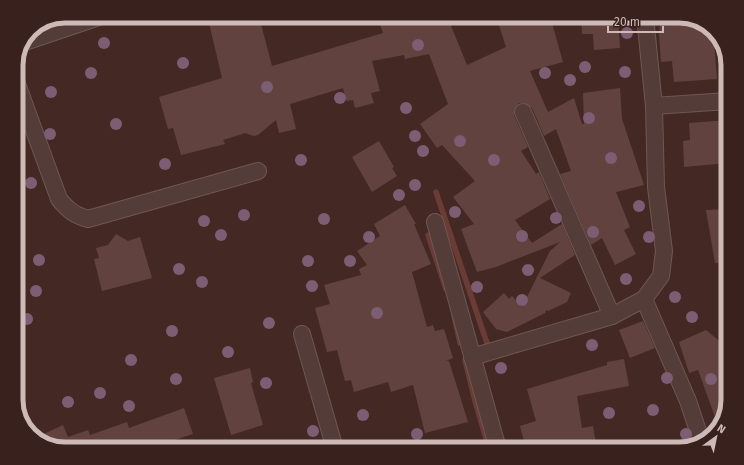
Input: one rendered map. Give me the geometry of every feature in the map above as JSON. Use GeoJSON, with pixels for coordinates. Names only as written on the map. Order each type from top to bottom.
{"type":"FeatureCollection","features":[{"type":"Feature","properties":{"kind":"street"},"geometry":{"type":"LineString","coordinates":[[31,40],[81,23]]}},
{"type":"Feature","properties":{"kind":"street"},"geometry":{"type":"LineString","coordinates":[[472,357],[612,316],[644,299],[661,276],[664,251],[656,187],[654,106],[647,23]]}},
{"type":"Feature","properties":{"kind":"street"},"geometry":{"type":"LineString","coordinates":[[23,100],[59,199],[75,216],[88,219],[258,171]]}},
{"type":"Feature","properties":{"kind":"street"},"geometry":{"type":"LineString","coordinates":[[654,106],[721,101]]}},
{"type":"Feature","properties":{"kind":"street"},"geometry":{"type":"LineString","coordinates":[[523,112],[612,316]]}},
{"type":"Feature","properties":{"kind":"street"},"geometry":{"type":"LineString","coordinates":[[435,222],[496,442]]}},
{"type":"Feature","properties":{"kind":"street"},"geometry":{"type":"LineString","coordinates":[[644,299],[688,400],[696,425]]}},
{"type":"Feature","properties":{"kind":"street"},"geometry":{"type":"LineString","coordinates":[[302,334],[333,442]]}},
{"type":"Feature","properties":{"kind":"building"},"geometry":{"type":"Polygon","coordinates":[[[209,23],[261,23],[272,66],[383,33],[379,23],[450,23],[467,65],[506,47],[498,23],[552,23],[563,62],[530,71],[548,112],[574,98],[582,124],[584,124],[583,93],[620,88],[622,119],[644,185],[616,192],[630,227],[624,230],[636,254],[615,265],[602,238],[591,245],[560,174],[571,171],[556,129],[544,136],[532,108],[524,103],[519,103],[514,111],[514,115],[528,147],[521,151],[536,174],[539,172],[550,199],[515,220],[532,243],[562,224],[575,255],[540,278],[571,293],[567,302],[548,311],[546,310],[545,313],[507,332],[496,329],[483,312],[504,293],[509,299],[512,296],[522,307],[550,251],[560,242],[496,267],[477,272],[461,229],[474,224],[453,197],[475,181],[442,145],[437,148],[420,124],[448,104],[429,54],[405,59],[404,55],[372,61],[380,91],[371,93],[374,103],[355,108],[353,100],[346,101],[343,88],[290,104],[296,129],[279,133],[276,120],[258,135],[254,136],[245,133],[223,140],[225,144],[181,155],[173,128],[168,129],[159,97],[222,78],[209,23]]]}},
{"type":"Feature","properties":{"kind":"building"},"geometry":{"type":"Polygon","coordinates":[[[581,23],[618,23],[620,48],[594,50],[593,34],[582,34],[581,23]]]}},
{"type":"Feature","properties":{"kind":"building"},"geometry":{"type":"Polygon","coordinates":[[[660,24],[690,24],[709,35],[714,42],[717,79],[674,82],[672,61],[661,62],[659,34],[660,24]]]}},
{"type":"Feature","properties":{"kind":"building"},"geometry":{"type":"Polygon","coordinates":[[[721,121],[721,164],[684,167],[683,141],[690,140],[689,123],[721,121]]]}},
{"type":"Feature","properties":{"kind":"building"},"geometry":{"type":"Polygon","coordinates":[[[379,141],[394,167],[392,168],[397,176],[372,192],[352,157],[379,141]]]}},
{"type":"Feature","properties":{"kind":"building"},"geometry":{"type":"Polygon","coordinates":[[[405,205],[416,224],[414,224],[431,264],[412,272],[427,327],[433,325],[435,331],[444,329],[453,358],[446,361],[449,361],[468,422],[425,433],[413,385],[391,392],[388,382],[354,392],[351,380],[345,381],[337,350],[327,352],[315,308],[330,304],[324,285],[361,275],[359,269],[367,265],[357,251],[380,236],[374,224],[405,205]]]}},
{"type":"Feature","properties":{"kind":"building"},"geometry":{"type":"Polygon","coordinates":[[[721,209],[721,263],[715,263],[706,210],[721,209]]]}},
{"type":"Feature","properties":{"kind":"building"},"geometry":{"type":"Polygon","coordinates":[[[116,234],[128,241],[140,237],[152,278],[102,291],[94,259],[99,258],[96,248],[108,245],[116,234]]]}},
{"type":"Feature","properties":{"kind":"building"},"geometry":{"type":"Polygon","coordinates":[[[643,321],[655,348],[630,358],[619,330],[643,321]]]}},
{"type":"Feature","properties":{"kind":"building"},"geometry":{"type":"Polygon","coordinates":[[[706,330],[721,342],[721,406],[717,417],[715,417],[698,370],[689,373],[679,342],[706,330]]]}},
{"type":"Feature","properties":{"kind":"building"},"geometry":{"type":"Polygon","coordinates":[[[624,359],[629,386],[577,396],[582,428],[593,426],[596,442],[524,442],[520,426],[536,421],[527,389],[607,365],[607,362],[624,359]]]}},
{"type":"Feature","properties":{"kind":"building"},"geometry":{"type":"Polygon","coordinates":[[[250,368],[253,382],[251,383],[263,425],[231,435],[214,378],[250,368]]]}},
{"type":"Feature","properties":{"kind":"building"},"geometry":{"type":"Polygon","coordinates":[[[184,408],[193,434],[168,442],[59,442],[42,435],[63,425],[68,437],[88,430],[90,435],[127,422],[129,428],[184,408]]]}},
{"type":"Feature","properties":{"kind":"waterway"},"geometry":{"type":"LineString","coordinates":[[436,192],[488,346]]}},
{"type":"Feature","properties":{"kind":"waterway"},"geometry":{"type":"LineString","coordinates":[[428,235],[446,289]]}},
{"type":"Feature","properties":{"kind":"waterway"},"geometry":{"type":"LineString","coordinates":[[454,316],[460,343]]}},
{"type":"Feature","properties":{"kind":"waterway"},"geometry":{"type":"LineString","coordinates":[[465,360],[487,442]]}}]}
